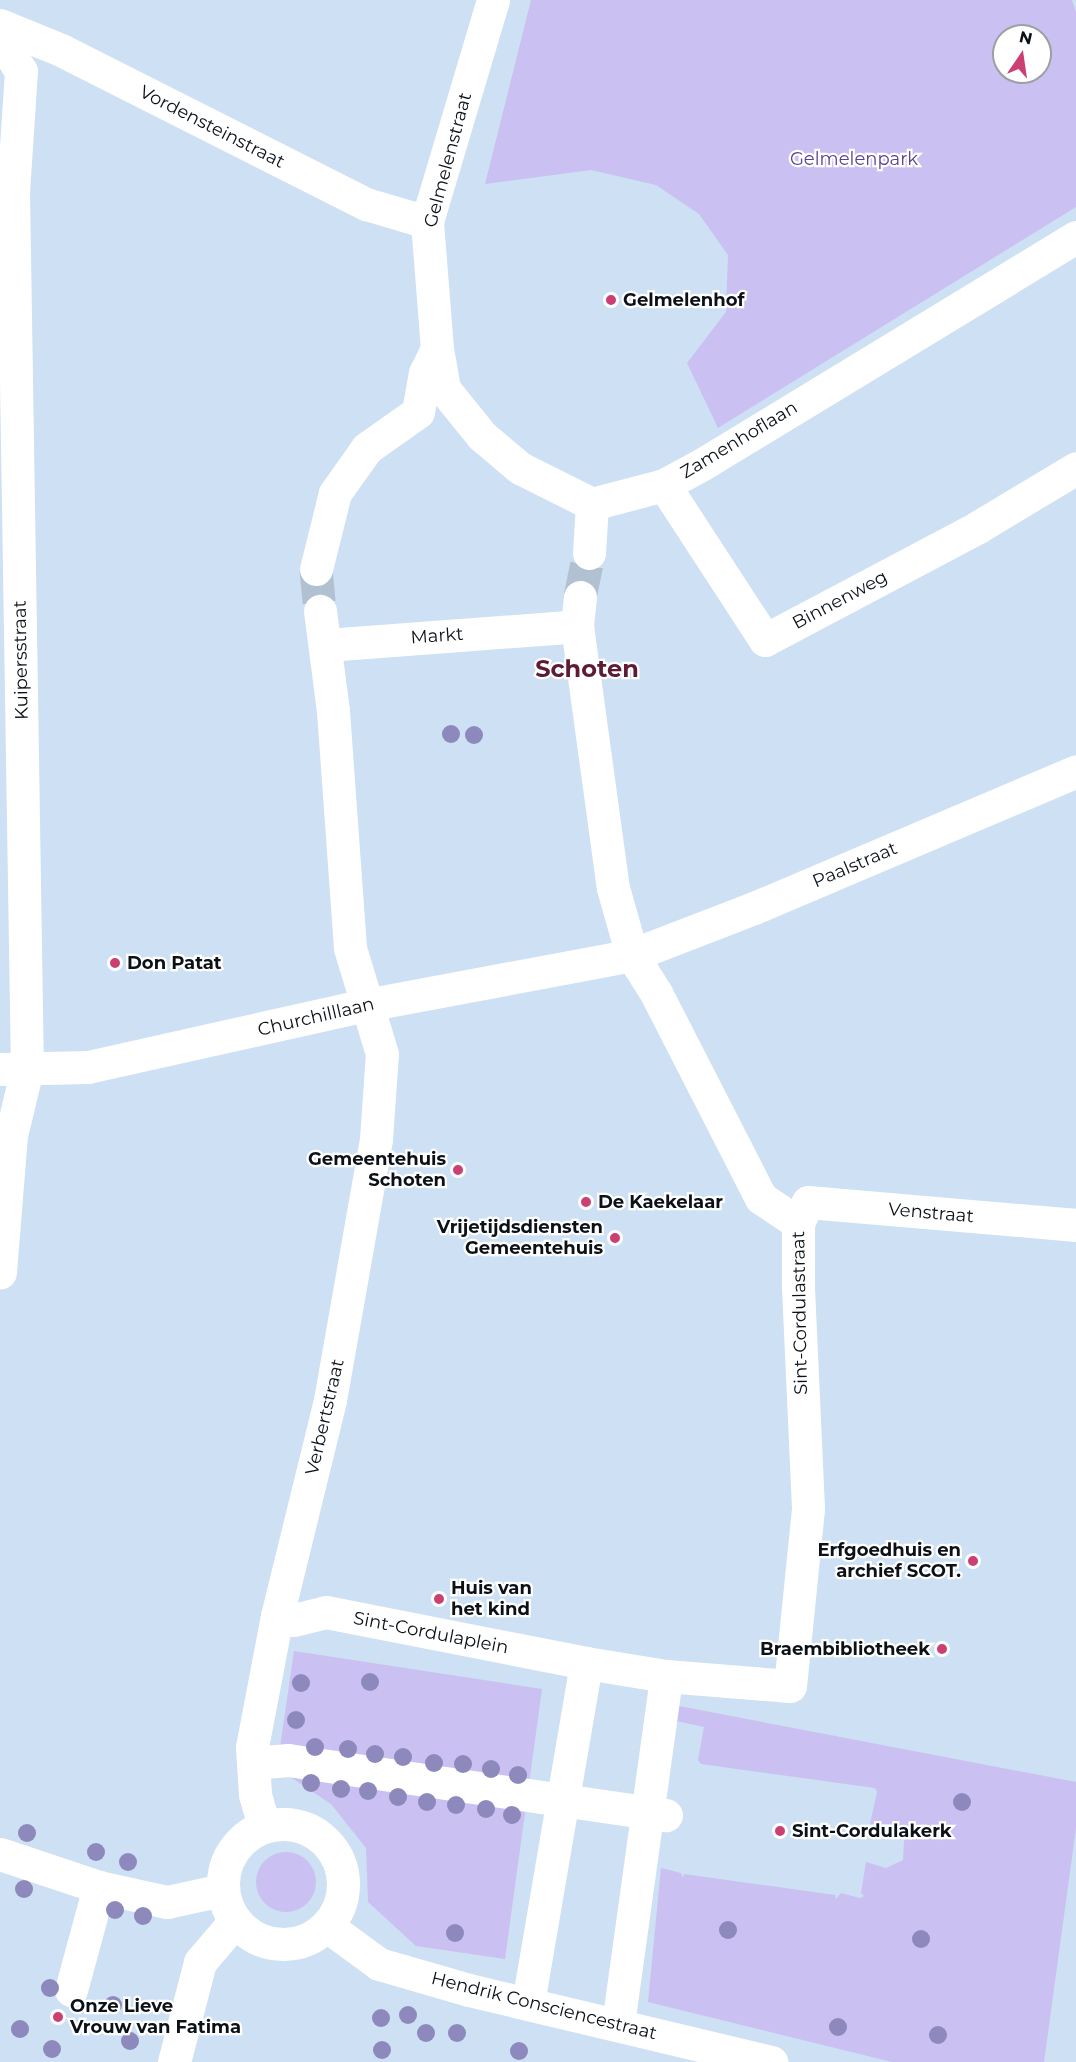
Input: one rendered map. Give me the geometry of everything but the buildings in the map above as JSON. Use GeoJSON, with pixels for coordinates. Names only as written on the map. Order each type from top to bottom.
{"type":"FeatureCollection","features":[{"type":"Feature","properties":{"kind":"street","name":"Gelmelenstraat"},"geometry":{"type":"LineString","coordinates":[[316,569],[335,493],[367,448],[418,412],[425,373],[437,348],[427,222],[493,0]]}},
{"type":"Feature","properties":{"kind":"street","name":"Vordensteinstraat"},"geometry":{"type":"LineString","coordinates":[[2,39],[61,50],[366,204],[427,222]]}},
{"type":"Feature","properties":{"kind":"street","name":"Kuipersstraat"},"geometry":{"type":"LineString","coordinates":[[0,1273],[14,1069],[9,503],[13,191],[21,71],[2,39]]}},
{"type":"Feature","properties":{"kind":"street","name":"Zamenhoflaan"},"geometry":{"type":"LineString","coordinates":[[592,504],[664,485],[1076,237]]}},
{"type":"Feature","properties":{"kind":"street"},"geometry":{"type":"LineString","coordinates":[[437,348],[444,389],[482,436],[520,468],[592,504],[589,553]]}},
{"type":"Feature","properties":{"kind":"street","name":"Binnenweg"},"geometry":{"type":"LineString","coordinates":[[664,485],[765,640],[978,527],[1076,468]]}},
{"type":"Feature","properties":{"kind":"street"},"geometry":{"type":"LineString","coordinates":[[320,611],[327,645],[333,711],[350,948],[366,1005]]}},
{"type":"Feature","properties":{"kind":"street","name":"Markt"},"geometry":{"type":"LineString","coordinates":[[327,645],[578,612],[586,691],[613,888],[632,955]]}},
{"type":"Feature","properties":{"kind":"street","name":"Paalstraat"},"geometry":{"type":"LineString","coordinates":[[632,955],[754,908],[1076,771]]}},
{"type":"Feature","properties":{"kind":"street","name":"Churchilllaan"},"geometry":{"type":"LineString","coordinates":[[14,1069],[88,1067],[366,1005],[632,955]]}},
{"type":"Feature","properties":{"kind":"street","name":"Sint-Cordulastraat"},"geometry":{"type":"LineString","coordinates":[[632,955],[656,993],[761,1198],[798,1223],[808,1508],[790,1686]]}},
{"type":"Feature","properties":{"kind":"street","name":"Verbertstraat"},"geometry":{"type":"LineString","coordinates":[[264,1826],[255,1794],[252,1747],[277,1616],[330,1400],[376,1139],[382,1054],[366,1005]]}},
{"type":"Feature","properties":{"kind":"street","name":"Venstraat"},"geometry":{"type":"LineString","coordinates":[[798,1223],[808,1202],[1076,1225]]}},
{"type":"Feature","properties":{"kind":"street","name":"Sint-Cordulaplein"},"geometry":{"type":"LineString","coordinates":[[277,1616],[294,1620],[326,1612],[586,1663],[666,1676],[790,1686]]}},
{"type":"Feature","properties":{"kind":"street"},"geometry":{"type":"LineString","coordinates":[[528,2003],[560,1801],[586,1663]]}},
{"type":"Feature","properties":{"kind":"street"},"geometry":{"type":"LineString","coordinates":[[618,2024],[656,1814],[666,1676]]}},
{"type":"Feature","properties":{"kind":"street"},"geometry":{"type":"LineString","coordinates":[[253,1763],[288,1760],[656,1814]]}},
{"type":"Feature","properties":{"kind":"street"},"geometry":{"type":"LineString","coordinates":[[284,1824],[303,1827],[321,1837],[334,1852],[342,1870],[344,1890],[339,1909],[327,1926],[310,1938],[291,1944],[270,1944],[251,1935],[235,1922],[222,1890],[224,1870],[232,1851],[246,1836],[264,1826],[284,1824]]}},
{"type":"Feature","properties":{"kind":"street"},"geometry":{"type":"LineString","coordinates":[[0,1854],[99,1887],[168,1902],[222,1890]]}},
{"type":"Feature","properties":{"kind":"street"},"geometry":{"type":"LineString","coordinates":[[71,1990],[99,1887]]}},
{"type":"Feature","properties":{"kind":"street"},"geometry":{"type":"LineString","coordinates":[[174,2062],[200,1962],[235,1922]]}},
{"type":"Feature","properties":{"kind":"street","name":"Hendrik Consciencestraat"},"geometry":{"type":"LineString","coordinates":[[327,1926],[379,1964],[772,2062]]}},
{"type":"Feature","properties":{"kind":"green space","name":"Gelmelenpark"},"geometry":{"type":"Polygon","coordinates":[[[531,0],[1072,0],[1076,12],[1076,207],[718,428],[687,363],[726,312],[728,255],[699,214],[656,185],[591,170],[485,184],[531,0]]]}},
{"type":"Feature","properties":{"kind":"green space"},"geometry":{"type":"Polygon","coordinates":[[[294,1651],[542,1689],[505,1959],[416,1946],[368,1902],[366,1848],[331,1804],[277,1768],[294,1651]]]}},
{"type":"Feature","properties":{"kind":"green space"},"geometry":{"type":"Polygon","coordinates":[[[679,1706],[1076,1782],[1076,1828],[1044,2062],[892,2062],[648,2002],[661,1868],[681,1873],[683,1878],[684,1874],[835,1895],[836,1899],[841,1893],[860,1898],[864,1896],[861,1893],[866,1862],[886,1868],[903,1860],[904,1840],[908,1839],[891,1828],[892,1824],[870,1824],[877,1792],[875,1788],[701,1764],[698,1760],[704,1727],[676,1721],[679,1706]]]}},
{"type":"Feature","properties":{"kind":"green space"},"geometry":{"type":"Polygon","coordinates":[[[280,1852],[292,1852],[303,1857],[311,1865],[316,1882],[314,1894],[303,1907],[292,1912],[280,1912],[269,1907],[261,1899],[256,1888],[256,1876],[261,1865],[269,1857],[280,1852]]]}},
{"type":"Feature","properties":{"kind":"tunnel"},"geometry":{"type":"LineString","coordinates":[[580,597],[589,553]]}},
{"type":"Feature","properties":{"kind":"tunnel"},"geometry":{"type":"LineString","coordinates":[[316,569],[320,611]]}},
{"type":"Feature","properties":{"kind":"place","name":"Gelmelenhof"},"geometry":{"type":"Point","coordinates":[611,300]}},
{"type":"Feature","properties":{"kind":"place","name":"Don Patat"},"geometry":{"type":"Point","coordinates":[115,963]}},
{"type":"Feature","properties":{"kind":"place","name":"Gemeentehuis Schoten"},"geometry":{"type":"Point","coordinates":[458,1170]}},
{"type":"Feature","properties":{"kind":"place","name":"De Kaekelaar"},"geometry":{"type":"Point","coordinates":[586,1202]}},
{"type":"Feature","properties":{"kind":"place","name":"Vrijetijdsdiensten Gemeentehuis"},"geometry":{"type":"Point","coordinates":[615,1238]}},
{"type":"Feature","properties":{"kind":"place","name":"Erfgoedhuis en archief SCOT."},"geometry":{"type":"Point","coordinates":[973,1561]}},
{"type":"Feature","properties":{"kind":"place","name":"Huis van het kind"},"geometry":{"type":"Point","coordinates":[439,1599]}},
{"type":"Feature","properties":{"kind":"place","name":"Braembibliotheek"},"geometry":{"type":"Point","coordinates":[942,1649]}},
{"type":"Feature","properties":{"kind":"place","name":"Sint-Cordulakerk"},"geometry":{"type":"Point","coordinates":[780,1831]}},
{"type":"Feature","properties":{"kind":"place","name":"Onze Lieve Vrouw van Fatima"},"geometry":{"type":"Point","coordinates":[58,2017]}},
{"type":"Feature","properties":{"kind":"district","name":"Schoten"},"geometry":{"type":"Point","coordinates":[587,669]}}]}
